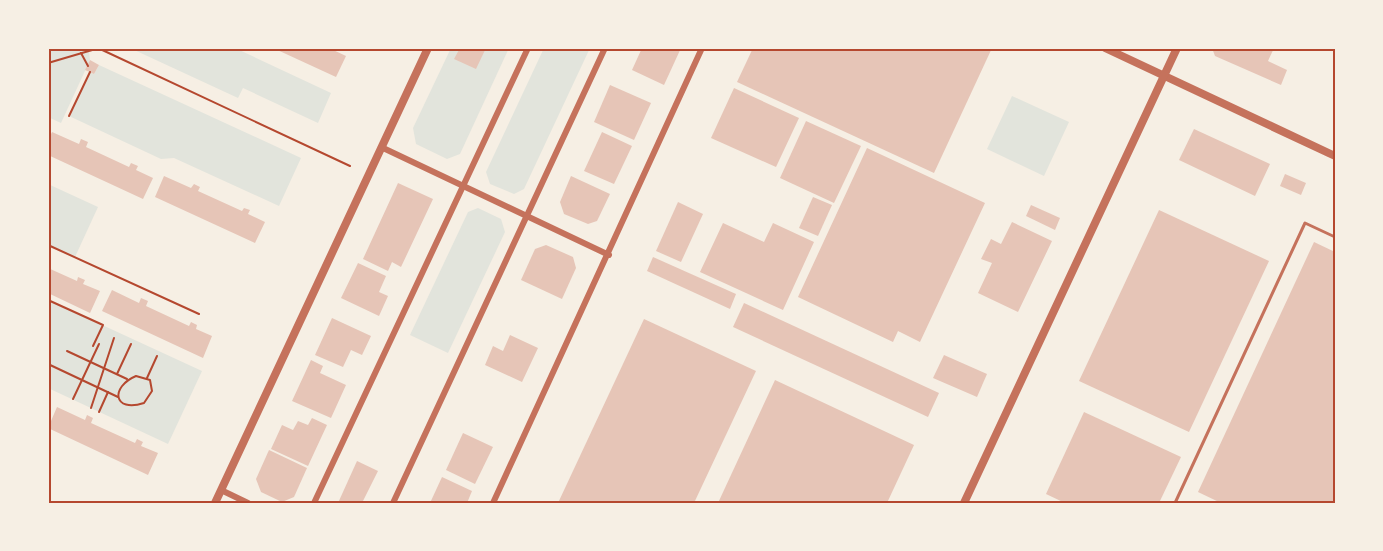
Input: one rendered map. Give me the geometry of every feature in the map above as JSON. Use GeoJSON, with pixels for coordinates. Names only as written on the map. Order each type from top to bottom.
{"type":"FeatureCollection","features":[{"type":"Feature","properties":{"kind":"street"},"geometry":{"type":"LineString","coordinates":[[215,503],[428,48]]}},
{"type":"Feature","properties":{"kind":"street"},"geometry":{"type":"LineString","coordinates":[[314,503],[528,48]]}},
{"type":"Feature","properties":{"kind":"street"},"geometry":{"type":"LineString","coordinates":[[393,503],[605,48]]}},
{"type":"Feature","properties":{"kind":"street"},"geometry":{"type":"LineString","coordinates":[[493,503],[609,255],[702,48]]}},
{"type":"Feature","properties":{"kind":"street"},"geometry":{"type":"LineString","coordinates":[[1105,48],[1335,156]]}},
{"type":"Feature","properties":{"kind":"street"},"geometry":{"type":"LineString","coordinates":[[964,503],[1177,48]]}},
{"type":"Feature","properties":{"kind":"street"},"geometry":{"type":"LineString","coordinates":[[381,147],[609,255]]}},
{"type":"Feature","properties":{"kind":"street"},"geometry":{"type":"LineString","coordinates":[[221,490],[248,503]]}},
{"type":"Feature","properties":{"kind":"lane"},"geometry":{"type":"LineString","coordinates":[[1174,503],[1305,223],[1335,237]]}},
{"type":"Feature","properties":{"kind":"path"},"geometry":{"type":"LineString","coordinates":[[48,63],[98,48],[350,166]]}},
{"type":"Feature","properties":{"kind":"path"},"geometry":{"type":"LineString","coordinates":[[81,53],[88,66]]}},
{"type":"Feature","properties":{"kind":"path"},"geometry":{"type":"LineString","coordinates":[[69,117],[90,72]]}},
{"type":"Feature","properties":{"kind":"path"},"geometry":{"type":"LineString","coordinates":[[48,244],[199,314]]}},
{"type":"Feature","properties":{"kind":"path"},"geometry":{"type":"LineString","coordinates":[[48,300],[103,325],[93,346]]}},
{"type":"Feature","properties":{"kind":"path"},"geometry":{"type":"LineString","coordinates":[[91,408],[114,338]]}},
{"type":"Feature","properties":{"kind":"path"},"geometry":{"type":"LineString","coordinates":[[73,399],[99,344]]}},
{"type":"Feature","properties":{"kind":"path"},"geometry":{"type":"LineString","coordinates":[[117,374],[131,344]]}},
{"type":"Feature","properties":{"kind":"path"},"geometry":{"type":"LineString","coordinates":[[67,351],[128,380]]}},
{"type":"Feature","properties":{"kind":"path"},"geometry":{"type":"LineString","coordinates":[[147,379],[157,356]]}},
{"type":"Feature","properties":{"kind":"path"},"geometry":{"type":"LineString","coordinates":[[48,364],[118,397],[123,404],[130,407],[144,403],[152,391],[152,384],[147,379],[136,376],[121,385],[118,397]]}},
{"type":"Feature","properties":{"kind":"path"},"geometry":{"type":"LineString","coordinates":[[99,412],[108,392]]}},
{"type":"Feature","properties":{"kind":"shaded area"},"geometry":{"type":"Polygon","coordinates":[[[48,48],[83,48],[89,51],[90,60],[61,123],[48,117],[48,48]]]}},
{"type":"Feature","properties":{"kind":"shaded area"},"geometry":{"type":"Polygon","coordinates":[[[130,48],[235,48],[331,93],[318,123],[243,88],[238,98],[130,48]]]}},
{"type":"Feature","properties":{"kind":"shaded area"},"geometry":{"type":"Polygon","coordinates":[[[451,48],[509,48],[460,154],[447,159],[416,144],[413,128],[451,48]]]}},
{"type":"Feature","properties":{"kind":"shaded area"},"geometry":{"type":"Polygon","coordinates":[[[544,48],[590,48],[524,189],[514,194],[490,184],[486,172],[544,48]]]}},
{"type":"Feature","properties":{"kind":"shaded area"},"geometry":{"type":"Polygon","coordinates":[[[99,65],[301,158],[279,206],[174,158],[161,159],[69,116],[90,72],[94,74],[99,65]]]}},
{"type":"Feature","properties":{"kind":"shaded area"},"geometry":{"type":"Polygon","coordinates":[[[1012,96],[1069,122],[1044,176],[987,149],[1012,96]]]}},
{"type":"Feature","properties":{"kind":"shaded area"},"geometry":{"type":"Polygon","coordinates":[[[48,184],[98,207],[75,257],[48,245],[48,184]]]}},
{"type":"Feature","properties":{"kind":"shaded area"},"geometry":{"type":"Polygon","coordinates":[[[478,208],[501,219],[505,232],[448,353],[410,335],[468,212],[478,208]]]}},
{"type":"Feature","properties":{"kind":"shaded area"},"geometry":{"type":"Polygon","coordinates":[[[48,300],[202,371],[168,444],[48,388],[48,300]]]}},
{"type":"Feature","properties":{"kind":"building"},"geometry":{"type":"Polygon","coordinates":[[[273,48],[329,48],[346,56],[336,77],[273,48]]]}},
{"type":"Feature","properties":{"kind":"building"},"geometry":{"type":"Polygon","coordinates":[[[460,48],[486,48],[476,69],[454,59],[460,48]]]}},
{"type":"Feature","properties":{"kind":"building"},"geometry":{"type":"Polygon","coordinates":[[[642,48],[681,48],[664,85],[632,70],[642,48]]]}},
{"type":"Feature","properties":{"kind":"building"},"geometry":{"type":"Polygon","coordinates":[[[753,48],[992,48],[934,173],[737,82],[753,48]]]}},
{"type":"Feature","properties":{"kind":"building"},"geometry":{"type":"Polygon","coordinates":[[[1212,48],[1274,48],[1268,61],[1287,70],[1281,85],[1215,56],[1212,48]]]}},
{"type":"Feature","properties":{"kind":"building"},"geometry":{"type":"Polygon","coordinates":[[[90,60],[99,65],[94,74],[85,70],[90,60]]]}},
{"type":"Feature","properties":{"kind":"building"},"geometry":{"type":"Polygon","coordinates":[[[610,85],[651,103],[634,140],[594,122],[610,85]]]}},
{"type":"Feature","properties":{"kind":"building"},"geometry":{"type":"Polygon","coordinates":[[[734,88],[799,118],[776,167],[711,138],[734,88]]]}},
{"type":"Feature","properties":{"kind":"building"},"geometry":{"type":"Polygon","coordinates":[[[806,121],[861,146],[834,203],[780,178],[806,121]]]}},
{"type":"Feature","properties":{"kind":"building"},"geometry":{"type":"Polygon","coordinates":[[[1194,129],[1270,164],[1255,196],[1179,160],[1194,129]]]}},
{"type":"Feature","properties":{"kind":"building"},"geometry":{"type":"Polygon","coordinates":[[[52,132],[79,144],[81,139],[88,142],[86,147],[129,167],[131,163],[138,166],[136,170],[153,178],[143,199],[48,155],[48,140],[52,132]]]}},
{"type":"Feature","properties":{"kind":"building"},"geometry":{"type":"Polygon","coordinates":[[[602,132],[632,146],[614,184],[584,171],[602,132]]]}},
{"type":"Feature","properties":{"kind":"building"},"geometry":{"type":"Polygon","coordinates":[[[867,148],[985,203],[920,342],[898,331],[893,342],[798,297],[867,148]]]}},
{"type":"Feature","properties":{"kind":"building"},"geometry":{"type":"Polygon","coordinates":[[[1285,174],[1306,183],[1301,195],[1280,186],[1285,174]]]}},
{"type":"Feature","properties":{"kind":"building"},"geometry":{"type":"Polygon","coordinates":[[[164,176],[191,188],[194,184],[200,187],[198,191],[242,211],[244,208],[250,210],[248,214],[265,222],[255,243],[155,197],[164,176]]]}},
{"type":"Feature","properties":{"kind":"building"},"geometry":{"type":"Polygon","coordinates":[[[571,176],[610,194],[597,221],[588,224],[564,214],[560,202],[571,176]]]}},
{"type":"Feature","properties":{"kind":"building"},"geometry":{"type":"Polygon","coordinates":[[[398,183],[433,199],[401,267],[392,262],[388,271],[363,259],[398,183]]]}},
{"type":"Feature","properties":{"kind":"building"},"geometry":{"type":"Polygon","coordinates":[[[813,197],[832,205],[818,236],[799,228],[813,197]]]}},
{"type":"Feature","properties":{"kind":"building"},"geometry":{"type":"Polygon","coordinates":[[[678,202],[703,214],[681,262],[656,251],[678,202]]]}},
{"type":"Feature","properties":{"kind":"building"},"geometry":{"type":"Polygon","coordinates":[[[1031,205],[1060,218],[1055,230],[1026,216],[1031,205]]]}},
{"type":"Feature","properties":{"kind":"building"},"geometry":{"type":"Polygon","coordinates":[[[1159,210],[1269,261],[1189,432],[1079,381],[1159,210]]]}},
{"type":"Feature","properties":{"kind":"building"},"geometry":{"type":"Polygon","coordinates":[[[1012,222],[1052,241],[1018,312],[978,293],[992,263],[981,259],[991,239],[1001,244],[1012,222]]]}},
{"type":"Feature","properties":{"kind":"building"},"geometry":{"type":"Polygon","coordinates":[[[723,223],[764,242],[773,223],[814,242],[783,310],[700,272],[723,223]]]}},
{"type":"Feature","properties":{"kind":"building"},"geometry":{"type":"Polygon","coordinates":[[[1314,242],[1335,252],[1335,503],[1221,503],[1198,492],[1314,242]]]}},
{"type":"Feature","properties":{"kind":"building"},"geometry":{"type":"Polygon","coordinates":[[[546,245],[573,257],[576,268],[562,299],[521,280],[535,249],[546,245]]]}},
{"type":"Feature","properties":{"kind":"building"},"geometry":{"type":"Polygon","coordinates":[[[653,257],[736,294],[730,309],[647,271],[653,257]]]}},
{"type":"Feature","properties":{"kind":"building"},"geometry":{"type":"Polygon","coordinates":[[[358,263],[386,276],[379,292],[388,296],[379,316],[341,298],[358,263]]]}},
{"type":"Feature","properties":{"kind":"building"},"geometry":{"type":"Polygon","coordinates":[[[48,268],[77,281],[78,277],[85,280],[83,284],[100,291],[90,313],[48,293],[48,268]]]}},
{"type":"Feature","properties":{"kind":"building"},"geometry":{"type":"Polygon","coordinates":[[[112,290],[139,303],[141,298],[148,301],[146,306],[189,326],[191,322],[197,325],[196,329],[212,336],[203,358],[102,311],[112,290]]]}},
{"type":"Feature","properties":{"kind":"building"},"geometry":{"type":"Polygon","coordinates":[[[744,303],[939,393],[928,417],[733,327],[744,303]]]}},
{"type":"Feature","properties":{"kind":"building"},"geometry":{"type":"Polygon","coordinates":[[[332,318],[371,336],[362,355],[351,350],[343,367],[315,355],[332,318]]]}},
{"type":"Feature","properties":{"kind":"building"},"geometry":{"type":"Polygon","coordinates":[[[644,319],[756,371],[694,503],[558,503],[644,319]]]}},
{"type":"Feature","properties":{"kind":"building"},"geometry":{"type":"Polygon","coordinates":[[[510,335],[538,348],[522,382],[485,365],[493,346],[503,351],[510,335]]]}},
{"type":"Feature","properties":{"kind":"building"},"geometry":{"type":"Polygon","coordinates":[[[944,355],[987,374],[977,397],[933,378],[944,355]]]}},
{"type":"Feature","properties":{"kind":"building"},"geometry":{"type":"Polygon","coordinates":[[[311,360],[323,366],[320,373],[346,385],[331,418],[292,401],[311,360]]]}},
{"type":"Feature","properties":{"kind":"building"},"geometry":{"type":"Polygon","coordinates":[[[775,380],[914,445],[887,503],[718,503],[775,380]]]}},
{"type":"Feature","properties":{"kind":"building"},"geometry":{"type":"Polygon","coordinates":[[[57,407],[85,420],[87,415],[93,418],[91,423],[135,443],[137,439],[143,442],[141,446],[158,453],[148,475],[48,428],[57,407]]]}},
{"type":"Feature","properties":{"kind":"building"},"geometry":{"type":"Polygon","coordinates":[[[1084,412],[1181,457],[1159,503],[1065,503],[1046,494],[1084,412]]]}},
{"type":"Feature","properties":{"kind":"building"},"geometry":{"type":"Polygon","coordinates":[[[312,418],[327,425],[308,466],[271,449],[282,425],[293,430],[298,421],[308,425],[312,418]]]}},
{"type":"Feature","properties":{"kind":"building"},"geometry":{"type":"Polygon","coordinates":[[[463,433],[493,447],[475,484],[446,470],[463,433]]]}},
{"type":"Feature","properties":{"kind":"building"},"geometry":{"type":"Polygon","coordinates":[[[269,450],[307,468],[294,497],[282,502],[261,492],[256,479],[269,450]]]}},
{"type":"Feature","properties":{"kind":"building"},"geometry":{"type":"Polygon","coordinates":[[[357,461],[378,471],[362,503],[338,503],[357,461]]]}},
{"type":"Feature","properties":{"kind":"building"},"geometry":{"type":"Polygon","coordinates":[[[442,477],[472,491],[467,503],[430,503],[442,477]]]}}]}
